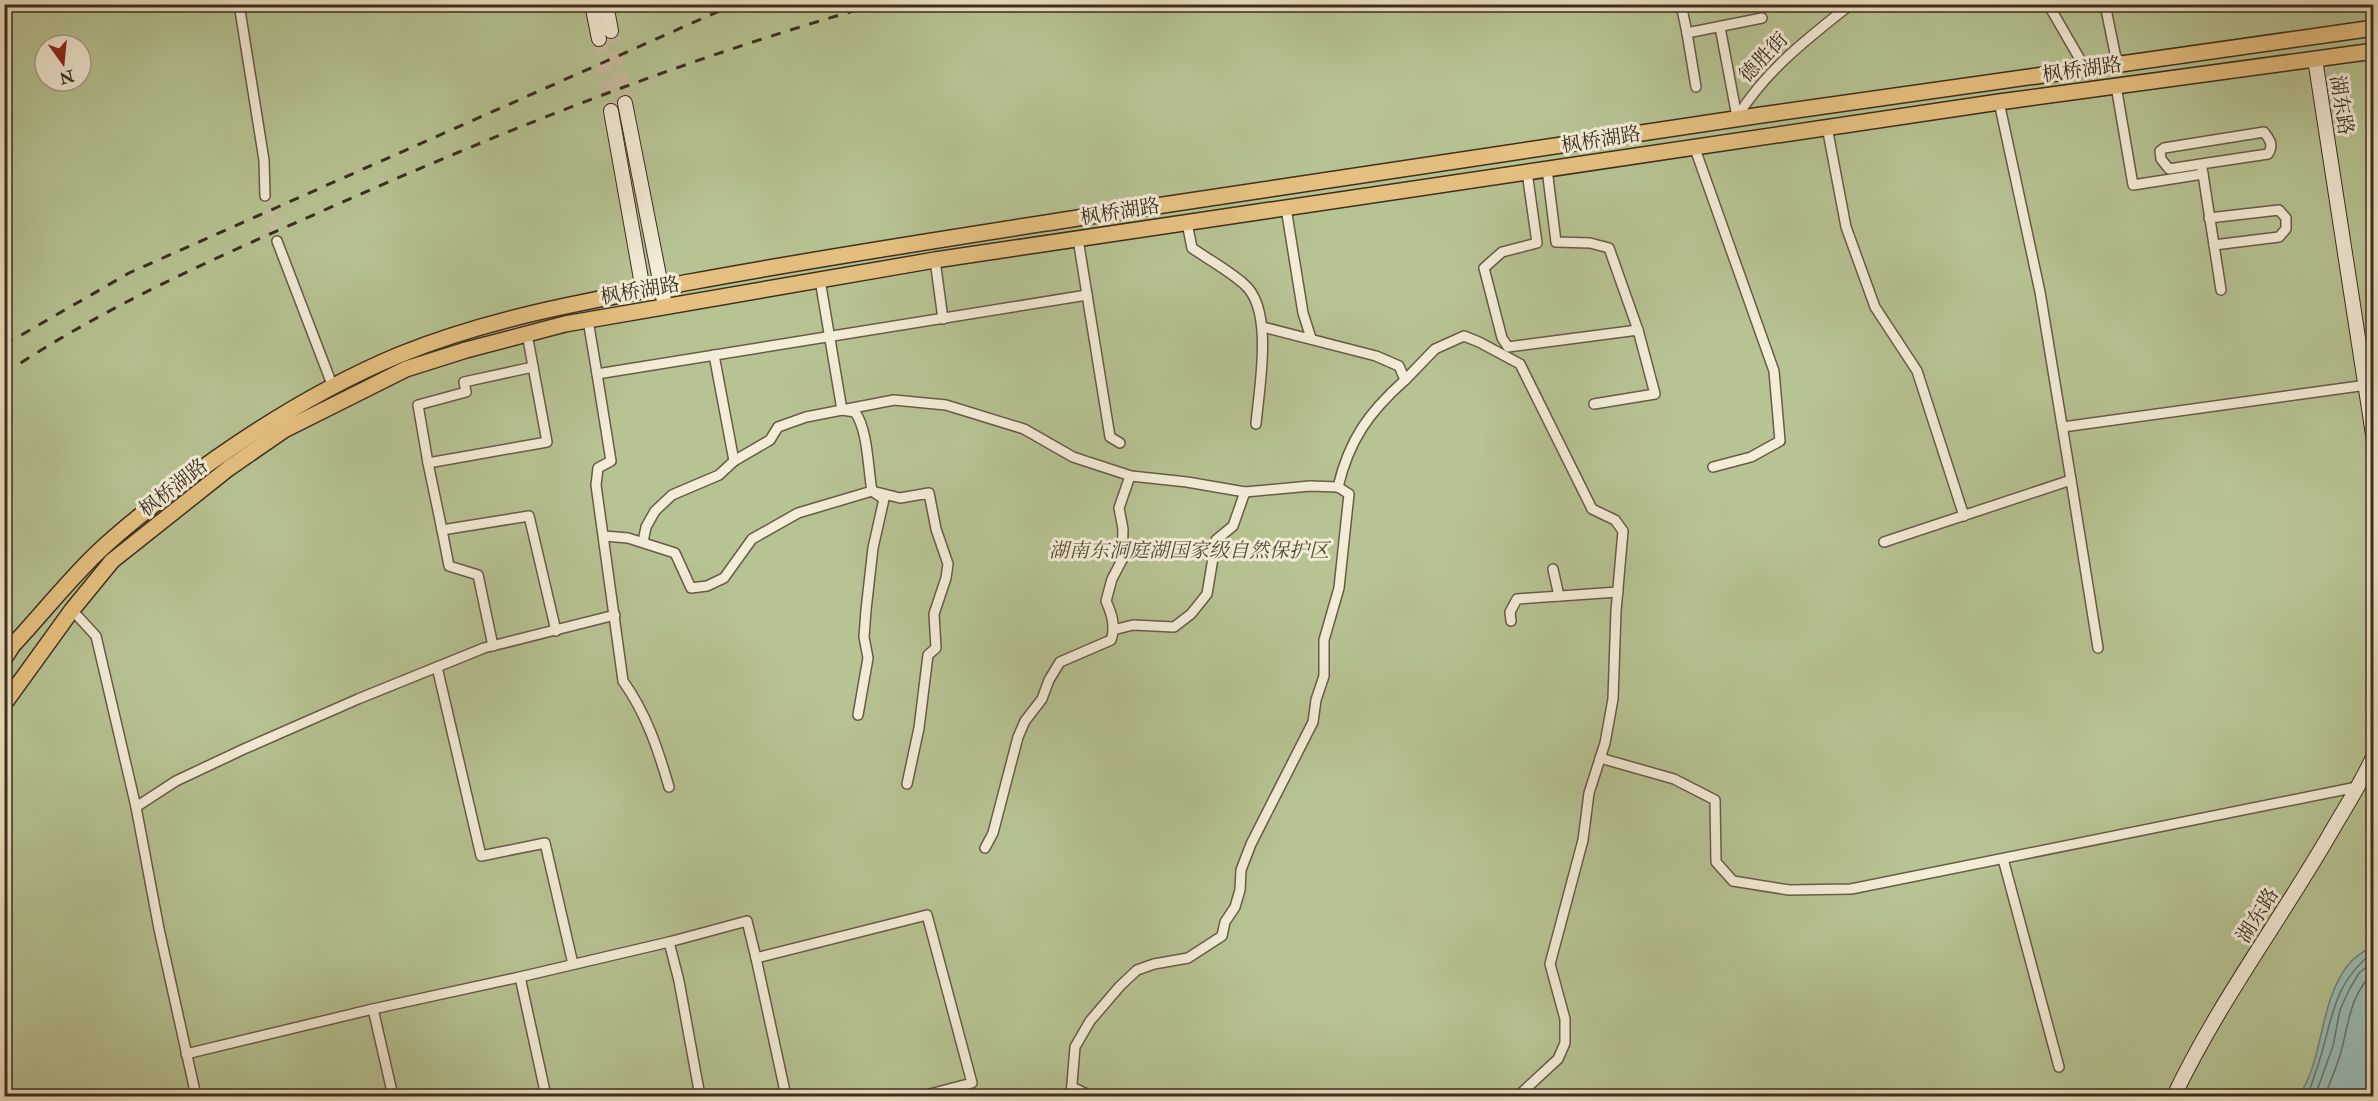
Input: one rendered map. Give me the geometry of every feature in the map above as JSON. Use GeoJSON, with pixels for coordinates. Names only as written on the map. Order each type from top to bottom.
{"type":"FeatureCollection","features":[{"type":"Feature","properties":{"kind":"main road","name":"枫桥湖路"},"geometry":{"type":"LineString","coordinates":[[7,647],[97,553],[219,454],[273,418],[333,387],[392,358],[456,333],[549,309],[643,290],[920,243],[1737,117],[2373,28]]}},
{"type":"Feature","properties":{"kind":"main road","name":"枫桥湖路"},"geometry":{"type":"LineString","coordinates":[[4,705],[72,610],[112,561],[230,468],[284,430],[406,369],[465,350],[588,320],[935,260],[1999,102],[2373,51]]}},
{"type":"Feature","properties":{"kind":"street"},"geometry":{"type":"LineString","coordinates":[[239,4],[264,160],[265,196]]}},
{"type":"Feature","properties":{"kind":"street"},"geometry":{"type":"LineString","coordinates":[[592,4],[599,39]]}},
{"type":"Feature","properties":{"kind":"street"},"geometry":{"type":"LineString","coordinates":[[606,4],[611,31]]}},
{"type":"Feature","properties":{"kind":"street"},"geometry":{"type":"LineString","coordinates":[[1681,4],[1696,87]]}},
{"type":"Feature","properties":{"kind":"street","name":"德胜街"},"geometry":{"type":"LineString","coordinates":[[1737,117],[1750,95],[1787,56],[1851,4]]}},
{"type":"Feature","properties":{"kind":"street"},"geometry":{"type":"LineString","coordinates":[[2048,4],[2085,68]]}},
{"type":"Feature","properties":{"kind":"street"},"geometry":{"type":"LineString","coordinates":[[2105,4],[2117,63]]}},
{"type":"Feature","properties":{"kind":"street"},"geometry":{"type":"LineString","coordinates":[[1687,33],[1762,18]]}},
{"type":"Feature","properties":{"kind":"street"},"geometry":{"type":"LineString","coordinates":[[1720,27],[1737,117]]}},
{"type":"Feature","properties":{"kind":"street","name":"湖东路"},"geometry":{"type":"LineString","coordinates":[[2315,59],[2369,385],[2373,441]]}},
{"type":"Feature","properties":{"kind":"street"},"geometry":{"type":"LineString","coordinates":[[2116,86],[2133,185],[2203,174]]}},
{"type":"Feature","properties":{"kind":"street"},"geometry":{"type":"LineString","coordinates":[[1999,102],[2040,292],[2098,648]]}},
{"type":"Feature","properties":{"kind":"street"},"geometry":{"type":"LineString","coordinates":[[625,103],[665,306]]}},
{"type":"Feature","properties":{"kind":"street"},"geometry":{"type":"LineString","coordinates":[[610,111],[643,290]]}},
{"type":"Feature","properties":{"kind":"street"},"geometry":{"type":"LineString","coordinates":[[1827,127],[1846,227],[1875,307],[1917,371],[1964,516]]}},
{"type":"Feature","properties":{"kind":"street"},"geometry":{"type":"LineString","coordinates":[[2264,132],[2271,140],[2272,148],[2268,154],[2201,164],[2169,169],[2161,159],[2160,151],[2164,148],[2264,132]]}},
{"type":"Feature","properties":{"kind":"street"},"geometry":{"type":"LineString","coordinates":[[1694,147],[1774,371],[1778,403],[1780,441],[1751,457],[1713,467]]}},
{"type":"Feature","properties":{"kind":"street"},"geometry":{"type":"LineString","coordinates":[[2201,164],[2221,290]]}},
{"type":"Feature","properties":{"kind":"street"},"geometry":{"type":"LineString","coordinates":[[1546,169],[1556,242],[1559,242]]}},
{"type":"Feature","properties":{"kind":"street"},"geometry":{"type":"LineString","coordinates":[[1527,172],[1537,243]]}},
{"type":"Feature","properties":{"kind":"street"},"geometry":{"type":"LineString","coordinates":[[1286,208],[1303,314],[1311,338]]}},
{"type":"Feature","properties":{"kind":"street"},"geometry":{"type":"LineString","coordinates":[[2209,218],[2279,210],[2286,218],[2286,230],[2279,237],[2214,244]]}},
{"type":"Feature","properties":{"kind":"street"},"geometry":{"type":"LineString","coordinates":[[1187,223],[1192,248],[1247,286],[1261,315],[1263,327],[1256,424]]}},
{"type":"Feature","properties":{"kind":"street"},"geometry":{"type":"LineString","coordinates":[[1078,239],[1110,437],[1120,443]]}},
{"type":"Feature","properties":{"kind":"street"},"geometry":{"type":"LineString","coordinates":[[277,241],[333,387]]}},
{"type":"Feature","properties":{"kind":"street"},"geometry":{"type":"LineString","coordinates":[[1593,404],[1655,394],[1638,330],[1609,248],[1590,243],[1537,243],[1502,252],[1484,268],[1502,338],[1508,347],[1638,330]]}},
{"type":"Feature","properties":{"kind":"street"},"geometry":{"type":"LineString","coordinates":[[935,260],[943,319]]}},
{"type":"Feature","properties":{"kind":"street"},"geometry":{"type":"LineString","coordinates":[[820,280],[842,410]]}},
{"type":"Feature","properties":{"kind":"street"},"geometry":{"type":"LineString","coordinates":[[597,374],[1087,295]]}},
{"type":"Feature","properties":{"kind":"street"},"geometry":{"type":"LineString","coordinates":[[588,320],[611,461],[598,468],[596,485],[623,681],[636,698],[654,738],[669,787]]}},
{"type":"Feature","properties":{"kind":"street"},"geometry":{"type":"LineString","coordinates":[[1263,327],[1376,356],[1399,366],[1405,380]]}},
{"type":"Feature","properties":{"kind":"street"},"geometry":{"type":"LineString","coordinates":[[428,464],[547,442],[527,334]]}},
{"type":"Feature","properties":{"kind":"street"},"geometry":{"type":"LineString","coordinates":[[1338,486],[1342,468],[1356,434],[1391,392],[1435,349],[1464,336],[1520,364],[1592,509],[1615,520],[1623,531],[1613,699],[1600,758],[1589,793],[1583,840],[1550,964],[1564,1019],[1565,1043],[1558,1059],[1518,1096]]}},
{"type":"Feature","properties":{"kind":"street"},"geometry":{"type":"LineString","coordinates":[[714,355],[734,461]]}},
{"type":"Feature","properties":{"kind":"street"},"geometry":{"type":"LineString","coordinates":[[493,646],[478,575],[449,566],[418,405],[466,392],[464,382],[533,367]]}},
{"type":"Feature","properties":{"kind":"street"},"geometry":{"type":"LineString","coordinates":[[2063,428],[2369,385]]}},
{"type":"Feature","properties":{"kind":"street"},"geometry":{"type":"LineString","coordinates":[[643,542],[646,527],[656,511],[672,495],[719,475],[734,461],[770,440],[778,427],[806,417],[894,400],[946,405],[1024,429],[1073,457],[1130,476],[1187,482],[1245,492],[1310,486],[1338,486],[1349,495],[1339,588],[1324,640],[1324,676],[1316,700],[1313,722],[1251,844],[1241,870],[1240,890],[1235,907],[1225,922],[1222,936],[1188,958],[1154,964],[1137,970],[1090,1021],[1075,1047],[1071,1092],[1091,1096]]}},
{"type":"Feature","properties":{"kind":"street"},"geometry":{"type":"LineString","coordinates":[[842,410],[855,412],[859,418],[872,491],[884,499],[873,548],[864,637],[868,658],[858,715]]}},
{"type":"Feature","properties":{"kind":"street"},"geometry":{"type":"LineString","coordinates":[[985,848],[998,816],[1018,736],[1025,721],[1042,699],[1049,680],[1060,662],[1112,640],[1112,614],[1106,601],[1112,579],[1122,561],[1123,529],[1119,508],[1130,476]]}},
{"type":"Feature","properties":{"kind":"street"},"geometry":{"type":"LineString","coordinates":[[1884,542],[2071,480]]}},
{"type":"Feature","properties":{"kind":"street"},"geometry":{"type":"LineString","coordinates":[[604,536],[628,538],[675,553],[691,588],[707,586],[724,578],[752,539],[798,513],[872,491],[900,498],[929,493],[936,529],[948,564],[946,578],[934,614],[936,648],[928,655],[919,728],[907,784]]}},
{"type":"Feature","properties":{"kind":"street"},"geometry":{"type":"LineString","coordinates":[[1113,630],[1133,625],[1174,627],[1191,614],[1207,594],[1216,540],[1233,526],[1245,492]]}},
{"type":"Feature","properties":{"kind":"street"},"geometry":{"type":"LineString","coordinates":[[442,531],[529,516],[556,631]]}},
{"type":"Feature","properties":{"kind":"street"},"geometry":{"type":"LineString","coordinates":[[1553,569],[1559,596]]}},
{"type":"Feature","properties":{"kind":"street"},"geometry":{"type":"LineString","coordinates":[[1511,621],[1510,612],[1517,598],[1618,592]]}},
{"type":"Feature","properties":{"kind":"street"},"geometry":{"type":"LineString","coordinates":[[72,610],[96,636],[136,807],[159,929],[196,1096]]}},
{"type":"Feature","properties":{"kind":"street"},"geometry":{"type":"LineString","coordinates":[[136,807],[176,781],[244,749],[437,667],[493,646],[615,615]]}},
{"type":"Feature","properties":{"kind":"street"},"geometry":{"type":"LineString","coordinates":[[437,667],[481,856],[545,843],[573,964]]}},
{"type":"Feature","properties":{"kind":"street","name":"湖东路"},"geometry":{"type":"LineString","coordinates":[[2174,1096],[2192,1058],[2316,857],[2373,755]]}},
{"type":"Feature","properties":{"kind":"street"},"geometry":{"type":"LineString","coordinates":[[1600,758],[1674,779],[1715,800],[1716,862],[1733,881],[1789,890],[1851,889],[2357,787]]}},
{"type":"Feature","properties":{"kind":"street"},"geometry":{"type":"LineString","coordinates":[[2003,859],[2059,1067]]}},
{"type":"Feature","properties":{"kind":"street"},"geometry":{"type":"LineString","coordinates":[[756,958],[927,915],[972,1083],[922,1096]]}},
{"type":"Feature","properties":{"kind":"street"},"geometry":{"type":"LineString","coordinates":[[186,1054],[669,942],[747,921],[786,1096]]}},
{"type":"Feature","properties":{"kind":"street"},"geometry":{"type":"LineString","coordinates":[[669,942],[680,981],[700,1096]]}},
{"type":"Feature","properties":{"kind":"street"},"geometry":{"type":"LineString","coordinates":[[520,977],[546,1096]]}},
{"type":"Feature","properties":{"kind":"street"},"geometry":{"type":"LineString","coordinates":[[373,1009],[393,1096]]}},
{"type":"Feature","properties":{"kind":"green space","name":"湖南东洞庭湖国家级自然保护区"},"geometry":{"type":"Polygon","coordinates":[[[5,5],[2373,5],[2373,1096],[5,1096],[5,5]]]}},
{"type":"Feature","properties":{"kind":"water"},"geometry":{"type":"Polygon","coordinates":[[[2373,945],[2373,1096],[2299,1096],[2313,1064],[2331,996],[2338,980],[2350,962],[2373,945]]]}},
{"type":"Feature","properties":{"kind":"tunnel"},"geometry":{"type":"LineString","coordinates":[[611,31],[625,103]]}},
{"type":"Feature","properties":{"kind":"tunnel"},"geometry":{"type":"LineString","coordinates":[[599,39],[611,111]]}},
{"type":"Feature","properties":{"kind":"tunnel"},"geometry":{"type":"LineString","coordinates":[[265,196],[277,241]]}},
{"type":"Feature","properties":{"kind":"railway"},"geometry":{"type":"LineString","coordinates":[[4,345],[129,273],[735,4]]}},
{"type":"Feature","properties":{"kind":"railway"},"geometry":{"type":"LineString","coordinates":[[4,374],[84,325],[166,282],[402,176],[536,121],[671,70],[740,46],[878,4]]}}]}
